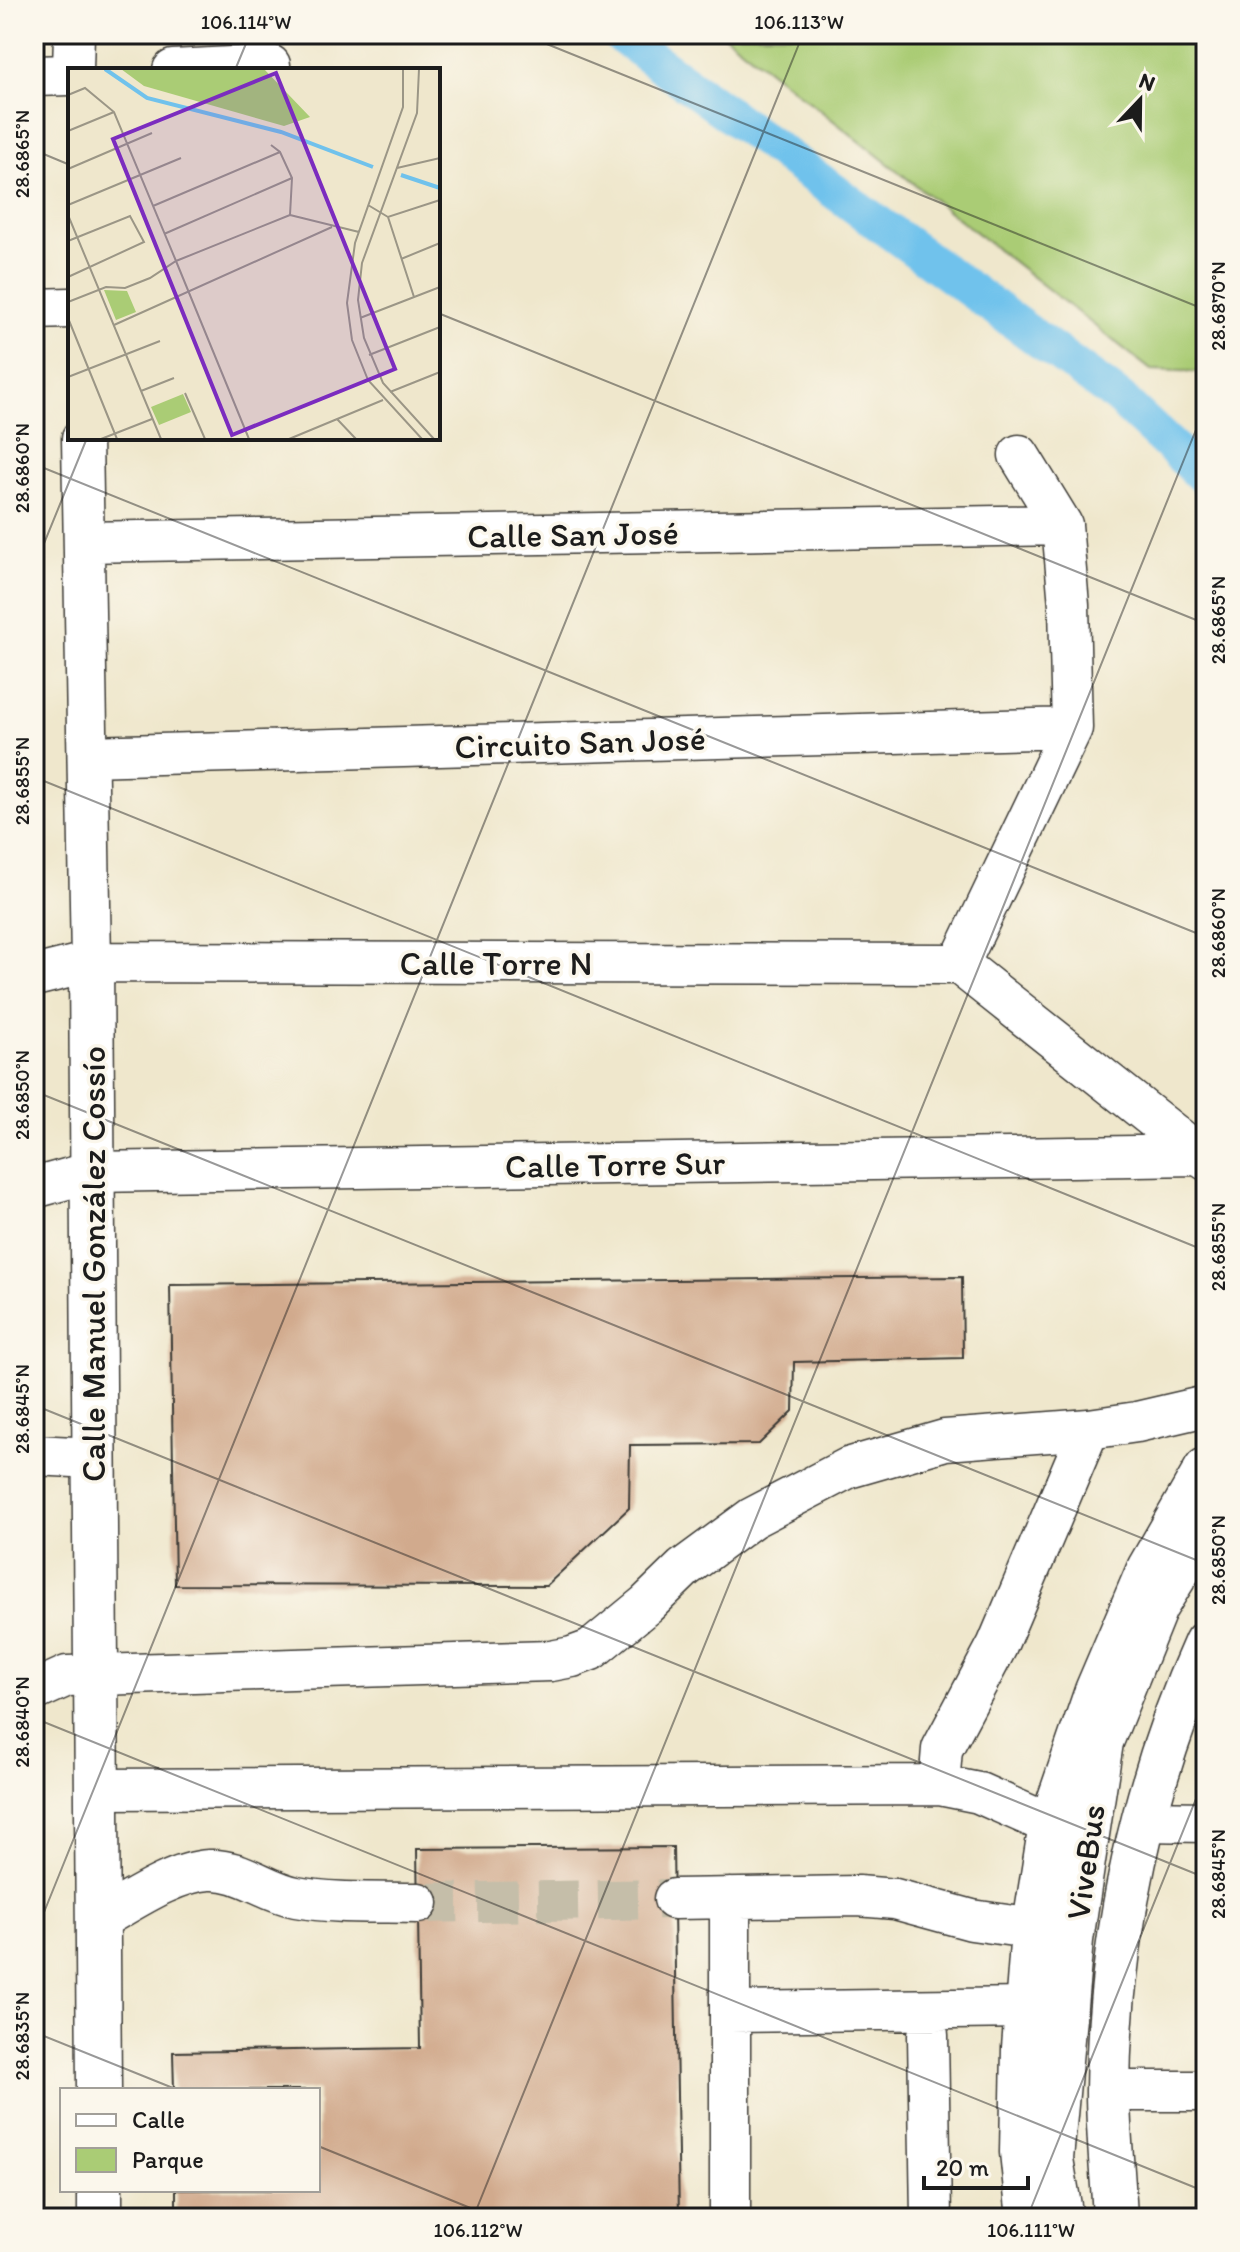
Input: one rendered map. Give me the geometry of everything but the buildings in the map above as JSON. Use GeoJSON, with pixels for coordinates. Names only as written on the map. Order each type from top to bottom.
{"type":"FeatureCollection","features":[{"type":"Feature","properties":{"kind":"main road","name":"Calle Manuel González Cossío"},"geometry":{"type":"LineString","coordinates":[[91,962],[99,2088]]}},
{"type":"Feature","properties":{"kind":"main road"},"geometry":{"type":"LineString","coordinates":[[1029,2218],[1022,2152],[1027,2008],[1051,1825],[1097,1691],[1143,1583],[1206,1470]]}},
{"type":"Feature","properties":{"kind":"main road"},"geometry":{"type":"LineString","coordinates":[[1115,2218],[1108,2091],[1117,1962],[1143,1821],[1181,1700],[1206,1643]]}},
{"type":"Feature","properties":{"kind":"main road"},"geometry":{"type":"LineString","coordinates":[[100,2192],[100,2218]]}},
{"type":"Feature","properties":{"kind":"street"},"geometry":{"type":"LineString","coordinates":[[73,68],[74,34]]}},
{"type":"Feature","properties":{"kind":"street"},"geometry":{"type":"LineString","coordinates":[[212,68],[270,65]]}},
{"type":"Feature","properties":{"kind":"street"},"geometry":{"type":"LineString","coordinates":[[34,76],[68,75]]}},
{"type":"Feature","properties":{"kind":"street"},"geometry":{"type":"LineString","coordinates":[[34,309],[68,308]]}},
{"type":"Feature","properties":{"kind":"street","name":"Calle Manuel González Cossío"},"geometry":{"type":"LineString","coordinates":[[82,440],[91,962]]}},
{"type":"Feature","properties":{"kind":"street"},"geometry":{"type":"LineString","coordinates":[[1019,455],[1062,525],[1069,605],[1072,728],[959,964],[1202,1158]]}},
{"type":"Feature","properties":{"kind":"street","name":"Calle San José"},"geometry":{"type":"LineString","coordinates":[[84,542],[1062,525]]}},
{"type":"Feature","properties":{"kind":"street","name":"Circuito San José"},"geometry":{"type":"LineString","coordinates":[[88,756],[1072,728]]}},
{"type":"Feature","properties":{"kind":"street","name":"Calle Torre N"},"geometry":{"type":"LineString","coordinates":[[34,976],[91,962],[959,964]]}},
{"type":"Feature","properties":{"kind":"street","name":"Calle Torre Sur"},"geometry":{"type":"LineString","coordinates":[[34,1188],[92,1172],[1202,1158]]}},
{"type":"Feature","properties":{"kind":"street"},"geometry":{"type":"LineString","coordinates":[[34,1691],[67,1676],[551,1661],[572,1657],[591,1650],[647,1604],[684,1568],[752,1518],[848,1468],[945,1440],[1089,1429],[1206,1406]]}},
{"type":"Feature","properties":{"kind":"street"},"geometry":{"type":"LineString","coordinates":[[939,1785],[942,1749],[997,1646],[1089,1429]]}},
{"type":"Feature","properties":{"kind":"street"},"geometry":{"type":"LineString","coordinates":[[34,1455],[94,1458]]}},
{"type":"Feature","properties":{"kind":"street","name":"ViveBus"},"geometry":{"type":"LineString","coordinates":[[1063,2218],[1053,2159],[1073,1940],[1103,1742],[1157,1608],[1206,1529]]}},
{"type":"Feature","properties":{"kind":"street"},"geometry":{"type":"LineString","coordinates":[[97,1789],[939,1785],[979,1793],[1051,1825]]}},
{"type":"Feature","properties":{"kind":"street"},"geometry":{"type":"LineString","coordinates":[[1143,1821],[1206,1822]]}},
{"type":"Feature","properties":{"kind":"street"},"geometry":{"type":"LineString","coordinates":[[98,1920],[170,1881],[206,1870],[222,1870],[294,1896],[328,1901],[418,1903]]}},
{"type":"Feature","properties":{"kind":"street"},"geometry":{"type":"LineString","coordinates":[[674,1899],[858,1896],[895,1899],[972,1920],[1035,1929]]}},
{"type":"Feature","properties":{"kind":"street"},"geometry":{"type":"LineString","coordinates":[[730,1898],[730,2218]]}},
{"type":"Feature","properties":{"kind":"street"},"geometry":{"type":"LineString","coordinates":[[730,2012],[1027,2008]]}},
{"type":"Feature","properties":{"kind":"street"},"geometry":{"type":"LineString","coordinates":[[928,2035],[931,2218]]}},
{"type":"Feature","properties":{"kind":"street"},"geometry":{"type":"LineString","coordinates":[[1108,2091],[1206,2091]]}},
{"type":"Feature","properties":{"kind":"green space"},"geometry":{"type":"Polygon","coordinates":[[[723,34],[1206,34],[1206,372],[1151,370],[723,34]]]}},
{"type":"Feature","properties":{"kind":"waterway"},"geometry":{"type":"LineString","coordinates":[[618,34],[1119,398],[1206,479]]}},
{"type":"Feature","properties":{"kind":"tunnel"},"geometry":{"type":"LineString","coordinates":[[418,1903],[674,1899]]}}]}
